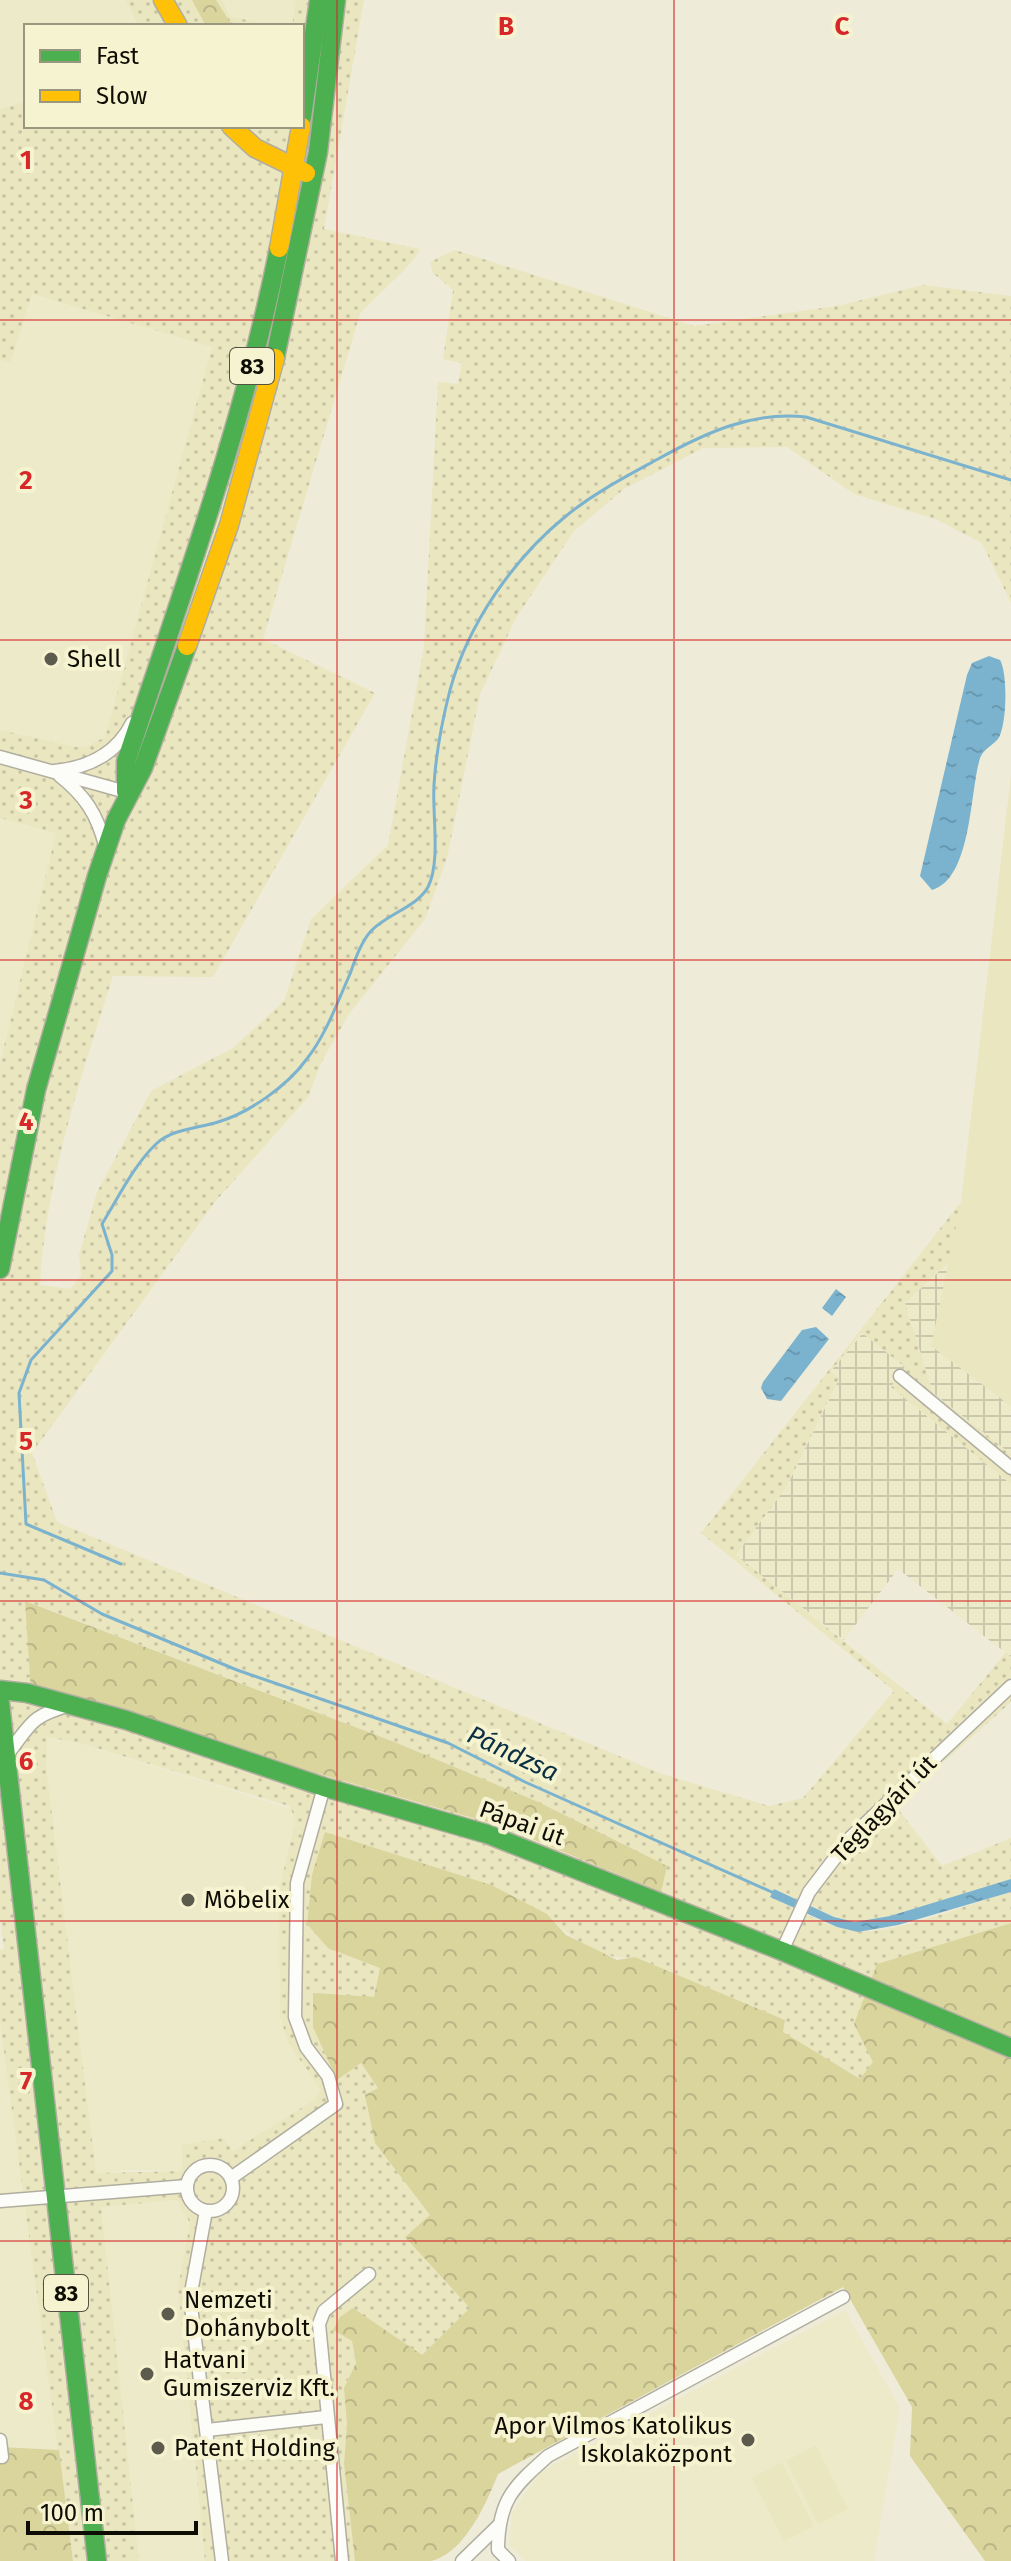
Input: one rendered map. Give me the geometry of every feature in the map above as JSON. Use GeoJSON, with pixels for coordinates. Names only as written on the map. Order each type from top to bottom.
{"type":"FeatureCollection","features":[{"type":"Feature","properties":{"kind":"main road"},"geometry":{"type":"LineString","coordinates":[[163,0],[177,24]]}},
{"type":"Feature","properties":{"kind":"main road"},"geometry":{"type":"LineString","coordinates":[[304,103],[319,0]]}},
{"type":"Feature","properties":{"kind":"main road","name":"83"},"geometry":{"type":"LineString","coordinates":[[126,792],[126,762],[200,545],[245,393],[302,172],[323,119],[336,0]]}},
{"type":"Feature","properties":{"kind":"main road"},"geometry":{"type":"LineString","coordinates":[[233,128],[255,148],[302,172]]}},
{"type":"Feature","properties":{"kind":"main road","name":"83"},"geometry":{"type":"LineString","coordinates":[[0,1269],[32,1097],[106,849],[126,792],[143,768],[219,551],[277,348],[302,172],[301,128]]}},
{"type":"Feature","properties":{"kind":"main road","name":"Pápai út"},"geometry":{"type":"LineString","coordinates":[[0,1690],[73,1705],[324,1787],[487,1834],[782,1951],[1011,2048]]}},
{"type":"Feature","properties":{"kind":"main road","name":"83"},"geometry":{"type":"LineString","coordinates":[[0,1703],[97,2561]]}},
{"type":"Feature","properties":{"kind":"street"},"geometry":{"type":"LineString","coordinates":[[54,771],[82,768],[110,752],[129,730],[150,690]]}},
{"type":"Feature","properties":{"kind":"street"},"geometry":{"type":"LineString","coordinates":[[0,757],[126,792]]}},
{"type":"Feature","properties":{"kind":"street"},"geometry":{"type":"LineString","coordinates":[[54,771],[86,799],[98,820],[106,849]]}},
{"type":"Feature","properties":{"kind":"street"},"geometry":{"type":"LineString","coordinates":[[900,1376],[1011,1468]]}},
{"type":"Feature","properties":{"kind":"street","name":"Téglagyári út"},"geometry":{"type":"LineString","coordinates":[[782,1951],[809,1892],[851,1837],[1011,1686]]}},
{"type":"Feature","properties":{"kind":"street"},"geometry":{"type":"LineString","coordinates":[[7,1755],[31,1721],[40,1714],[73,1705]]}},
{"type":"Feature","properties":{"kind":"street"},"geometry":{"type":"LineString","coordinates":[[231,2178],[336,2104],[328,2076],[306,2047],[295,2017],[297,1883],[324,1787]]}},
{"type":"Feature","properties":{"kind":"street"},"geometry":{"type":"LineString","coordinates":[[208,2165],[222,2168],[231,2178],[230,2201],[221,2209],[206,2211],[191,2202],[187,2186],[193,2172],[208,2165]]}},
{"type":"Feature","properties":{"kind":"street"},"geometry":{"type":"LineString","coordinates":[[0,2201],[187,2186]]}},
{"type":"Feature","properties":{"kind":"street"},"geometry":{"type":"LineString","coordinates":[[206,2211],[190,2298],[222,2561]]}},
{"type":"Feature","properties":{"kind":"street"},"geometry":{"type":"LineString","coordinates":[[342,2561],[319,2324],[324,2311],[369,2274]]}},
{"type":"Feature","properties":{"kind":"street"},"geometry":{"type":"LineString","coordinates":[[509,2561],[498,2550],[502,2507],[515,2485],[548,2456],[843,2297]]}},
{"type":"Feature","properties":{"kind":"street"},"geometry":{"type":"LineString","coordinates":[[207,2430],[326,2417]]}},
{"type":"Feature","properties":{"kind":"street"},"geometry":{"type":"LineString","coordinates":[[0,2440],[2,2457]]}},
{"type":"Feature","properties":{"kind":"street"},"geometry":{"type":"LineString","coordinates":[[462,2561],[498,2526]]}},
{"type":"Feature","properties":{"kind":"shaded area"},"geometry":{"type":"Polygon","coordinates":[[[0,0],[126,0],[137,24],[24,24],[24,102],[0,109],[0,0]]]}},
{"type":"Feature","properties":{"kind":"shaded area"},"geometry":{"type":"Polygon","coordinates":[[[126,0],[222,0],[230,16],[264,24],[137,24],[126,0]]]}},
{"type":"Feature","properties":{"kind":"shaded area"},"geometry":{"type":"Polygon","coordinates":[[[222,0],[296,0],[292,24],[264,24],[230,16],[222,0]]]}},
{"type":"Feature","properties":{"kind":"shaded area"},"geometry":{"type":"Polygon","coordinates":[[[296,0],[364,0],[324,229],[420,249],[409,265],[360,314],[263,639],[375,693],[213,977],[113,976],[77,1090],[57,1167],[40,1285],[70,1289],[81,1276],[79,1255],[97,1192],[151,1091],[233,1048],[284,1001],[311,919],[388,845],[424,647],[438,382],[458,384],[462,363],[443,359],[453,290],[433,273],[430,262],[455,250],[694,326],[837,306],[923,285],[1011,296],[1011,603],[982,543],[935,519],[854,494],[787,447],[703,448],[624,489],[574,531],[516,618],[480,694],[447,858],[425,919],[349,1014],[322,1061],[308,1097],[214,1203],[32,1453],[57,1522],[662,1774],[769,1806],[803,1798],[894,1691],[701,1533],[961,1202],[950,1261],[905,1303],[933,1393],[1011,1454],[1011,1484],[891,1387],[905,1367],[862,1333],[830,1372],[839,1378],[787,1486],[736,1555],[947,1724],[1006,1652],[1011,1657],[1011,1702],[895,1805],[942,1866],[1011,1838],[1011,1879],[890,1916],[855,1922],[834,1917],[774,1889],[770,1897],[834,1926],[871,1931],[910,1923],[1011,1892],[1011,1923],[877,1964],[873,2063],[860,2079],[782,2032],[785,2020],[635,1957],[623,1958],[598,1952],[565,1932],[547,1914],[328,1948],[380,1967],[374,1997],[313,2027],[337,2079],[361,2063],[378,2088],[375,2143],[431,2216],[405,2236],[471,2308],[422,2355],[353,2309],[334,2331],[352,2341],[356,2363],[344,2388],[347,2424],[344,2463],[355,2561],[205,2561],[178,2288],[190,2223],[177,2200],[101,2207],[139,2561],[73,2561],[0,2022],[0,1950],[4,1949],[0,1917],[0,1063],[56,833],[0,818],[0,730],[76,747],[88,746],[105,737],[212,347],[32,294],[11,362],[0,360],[0,109],[24,102],[24,128],[304,128],[304,24],[292,24],[296,0]],[[26,1601],[226,1745],[501,1826],[660,1891],[536,1801],[397,1743],[26,1601]],[[47,1737],[46,1766],[96,2173],[182,2171],[182,2145],[223,2138],[233,2151],[314,2100],[321,2090],[288,2043],[280,2016],[279,1890],[296,1819],[289,1806],[80,1743],[47,1737]]]}},
{"type":"Feature","properties":{"kind":"shaded area"},"geometry":{"type":"Polygon","coordinates":[[[32,294],[212,347],[105,737],[88,746],[76,747],[0,730],[0,360],[11,362],[32,294]]]}},
{"type":"Feature","properties":{"kind":"shaded area"},"geometry":{"type":"Polygon","coordinates":[[[1011,775],[1011,1406],[931,1346],[961,1202],[1011,775]]]}},
{"type":"Feature","properties":{"kind":"shaded area"},"geometry":{"type":"Polygon","coordinates":[[[0,818],[56,833],[0,1063],[0,818]]]}},
{"type":"Feature","properties":{"kind":"shaded area"},"geometry":{"type":"Polygon","coordinates":[[[950,1261],[932,1346],[1011,1406],[1011,1454],[933,1393],[905,1303],[950,1261]]]}},
{"type":"Feature","properties":{"kind":"shaded area"},"geometry":{"type":"Polygon","coordinates":[[[863,1333],[905,1367],[891,1387],[1011,1484],[1011,1657],[898,1569],[844,1640],[735,1555],[787,1486],[839,1379],[830,1372],[863,1333]]]}},
{"type":"Feature","properties":{"kind":"shaded area"},"geometry":{"type":"Polygon","coordinates":[[[46,1737],[80,1743],[294,1810],[296,1819],[279,1890],[313,2076],[321,2090],[314,2100],[232,2152],[183,2171],[131,2170],[96,2174],[46,1766],[46,1737]]]}},
{"type":"Feature","properties":{"kind":"shaded area"},"geometry":{"type":"Polygon","coordinates":[[[0,2022],[59,2450],[0,2447],[0,2022]]]}},
{"type":"Feature","properties":{"kind":"shaded area"},"geometry":{"type":"Polygon","coordinates":[[[178,2200],[190,2223],[178,2288],[205,2561],[139,2561],[100,2207],[178,2200]]]}},
{"type":"Feature","properties":{"kind":"shaded area","name":"Apor Vilmos Katolikus Iskolaközpont"},"geometry":{"type":"Polygon","coordinates":[[[845,2310],[900,2408],[874,2561],[526,2561],[509,2546],[512,2513],[540,2472],[845,2310]]]}},
{"type":"Feature","properties":{"kind":"shaded area"},"geometry":{"type":"Polygon","coordinates":[[[816,2445],[848,2509],[818,2524],[786,2461],[816,2445]]]}},
{"type":"Feature","properties":{"kind":"shaded area"},"geometry":{"type":"Polygon","coordinates":[[[782,2462],[814,2526],[784,2541],[752,2478],[782,2462]]]}},
{"type":"Feature","properties":{"kind":"green space"},"geometry":{"type":"Polygon","coordinates":[[[192,0],[216,0],[230,22],[238,24],[205,24],[192,0]]]}},
{"type":"Feature","properties":{"kind":"green space"},"geometry":{"type":"Polygon","coordinates":[[[25,1601],[397,1743],[536,1801],[667,1866],[661,1892],[501,1826],[31,1691],[25,1601]]]}},
{"type":"Feature","properties":{"kind":"green space"},"geometry":{"type":"Polygon","coordinates":[[[325,1832],[491,1885],[547,1914],[566,1935],[617,1960],[635,1957],[785,2020],[783,2032],[860,2079],[873,2062],[854,2024],[877,1964],[1011,1923],[1011,2561],[985,2561],[910,2456],[912,2407],[843,2287],[498,2474],[473,2525],[443,2556],[431,2561],[355,2561],[344,2463],[347,2424],[344,2388],[356,2363],[352,2341],[333,2330],[340,2317],[353,2308],[422,2355],[470,2308],[405,2237],[430,2215],[375,2143],[365,2095],[378,2088],[361,2063],[337,2080],[313,2027],[313,1993],[374,1997],[380,1968],[328,1948],[307,1924],[312,1875],[325,1832]]]}},
{"type":"Feature","properties":{"kind":"green space"},"geometry":{"type":"Polygon","coordinates":[[[0,2447],[59,2450],[73,2561],[0,2561],[0,2447]]]}},
{"type":"Feature","properties":{"kind":"water"},"geometry":{"type":"Polygon","coordinates":[[[989,656],[1000,660],[1003,667],[1005,712],[1001,732],[980,758],[967,834],[955,870],[945,883],[932,890],[920,876],[967,675],[972,663],[989,656]]]}},
{"type":"Feature","properties":{"kind":"water"},"geometry":{"type":"Polygon","coordinates":[[[836,1289],[846,1297],[832,1316],[822,1308],[836,1289]]]}},
{"type":"Feature","properties":{"kind":"water"},"geometry":{"type":"Polygon","coordinates":[[[816,1327],[829,1339],[781,1401],[767,1399],[761,1388],[763,1382],[802,1330],[816,1327]]]}},
{"type":"Feature","properties":{"kind":"water"},"geometry":{"type":"Polygon","coordinates":[[[1011,1879],[1011,1892],[898,1925],[858,1932],[837,1927],[770,1897],[774,1889],[834,1917],[855,1922],[890,1916],[1011,1879]]]}},
{"type":"Feature","properties":{"kind":"waterway"},"geometry":{"type":"LineString","coordinates":[[121,1564],[26,1524],[19,1393],[31,1360],[112,1271],[112,1255],[102,1224],[148,1152],[169,1135],[242,1112],[289,1079],[319,1040],[367,935],[417,900],[428,887],[435,851],[436,761],[450,690],[468,641],[481,617],[528,552],[577,508],[634,472],[711,433],[767,417],[806,417],[1011,480]]}},
{"type":"Feature","properties":{"kind":"waterway","name":"Pándzsa"},"geometry":{"type":"LineString","coordinates":[[0,1573],[44,1580],[102,1614],[237,1670],[448,1743],[525,1782],[774,1893]]}},
{"type":"Feature","properties":{"kind":"traffic: fast"},"geometry":{"type":"LineString","coordinates":[[304,103],[319,0]]}},
{"type":"Feature","properties":{"kind":"traffic: fast"},"geometry":{"type":"LineString","coordinates":[[275,358],[318,152],[336,0]]}},
{"type":"Feature","properties":{"kind":"traffic: fast"},"geometry":{"type":"LineString","coordinates":[[126,792],[126,762],[230,443],[265,314],[279,248]]}},
{"type":"Feature","properties":{"kind":"traffic: fast"},"geometry":{"type":"LineString","coordinates":[[0,1269],[36,1090],[97,876],[116,820],[143,768],[187,646]]}},
{"type":"Feature","properties":{"kind":"traffic: fast"},"geometry":{"type":"LineString","coordinates":[[0,1690],[27,1693],[126,1720],[324,1787],[487,1834],[782,1951],[1011,2048]]}},
{"type":"Feature","properties":{"kind":"traffic: fast"},"geometry":{"type":"LineString","coordinates":[[0,1703],[97,2561]]}},
{"type":"Feature","properties":{"kind":"traffic: slow"},"geometry":{"type":"LineString","coordinates":[[163,0],[177,24]]}},
{"type":"Feature","properties":{"kind":"traffic: slow"},"geometry":{"type":"LineString","coordinates":[[233,128],[255,148],[306,173]]}},
{"type":"Feature","properties":{"kind":"traffic: slow"},"geometry":{"type":"LineString","coordinates":[[279,248],[301,128]]}},
{"type":"Feature","properties":{"kind":"traffic: slow"},"geometry":{"type":"LineString","coordinates":[[187,646],[229,525],[275,358]]}},
{"type":"Feature","properties":{"kind":"place","name":"Shell"},"geometry":{"type":"Point","coordinates":[51,659]}},
{"type":"Feature","properties":{"kind":"place","name":"Möbelix"},"geometry":{"type":"Point","coordinates":[188,1900]}},
{"type":"Feature","properties":{"kind":"place","name":"Nemzeti Dohánybolt"},"geometry":{"type":"Point","coordinates":[168,2314]}},
{"type":"Feature","properties":{"kind":"place","name":"Hatvani Gumiszerviz Kft."},"geometry":{"type":"Point","coordinates":[147,2374]}},
{"type":"Feature","properties":{"kind":"place","name":"Apor Vilmos Katolikus Iskolaközpont"},"geometry":{"type":"Point","coordinates":[748,2440]}},
{"type":"Feature","properties":{"kind":"place","name":"Patent Holding"},"geometry":{"type":"Point","coordinates":[158,2448]}}]}
